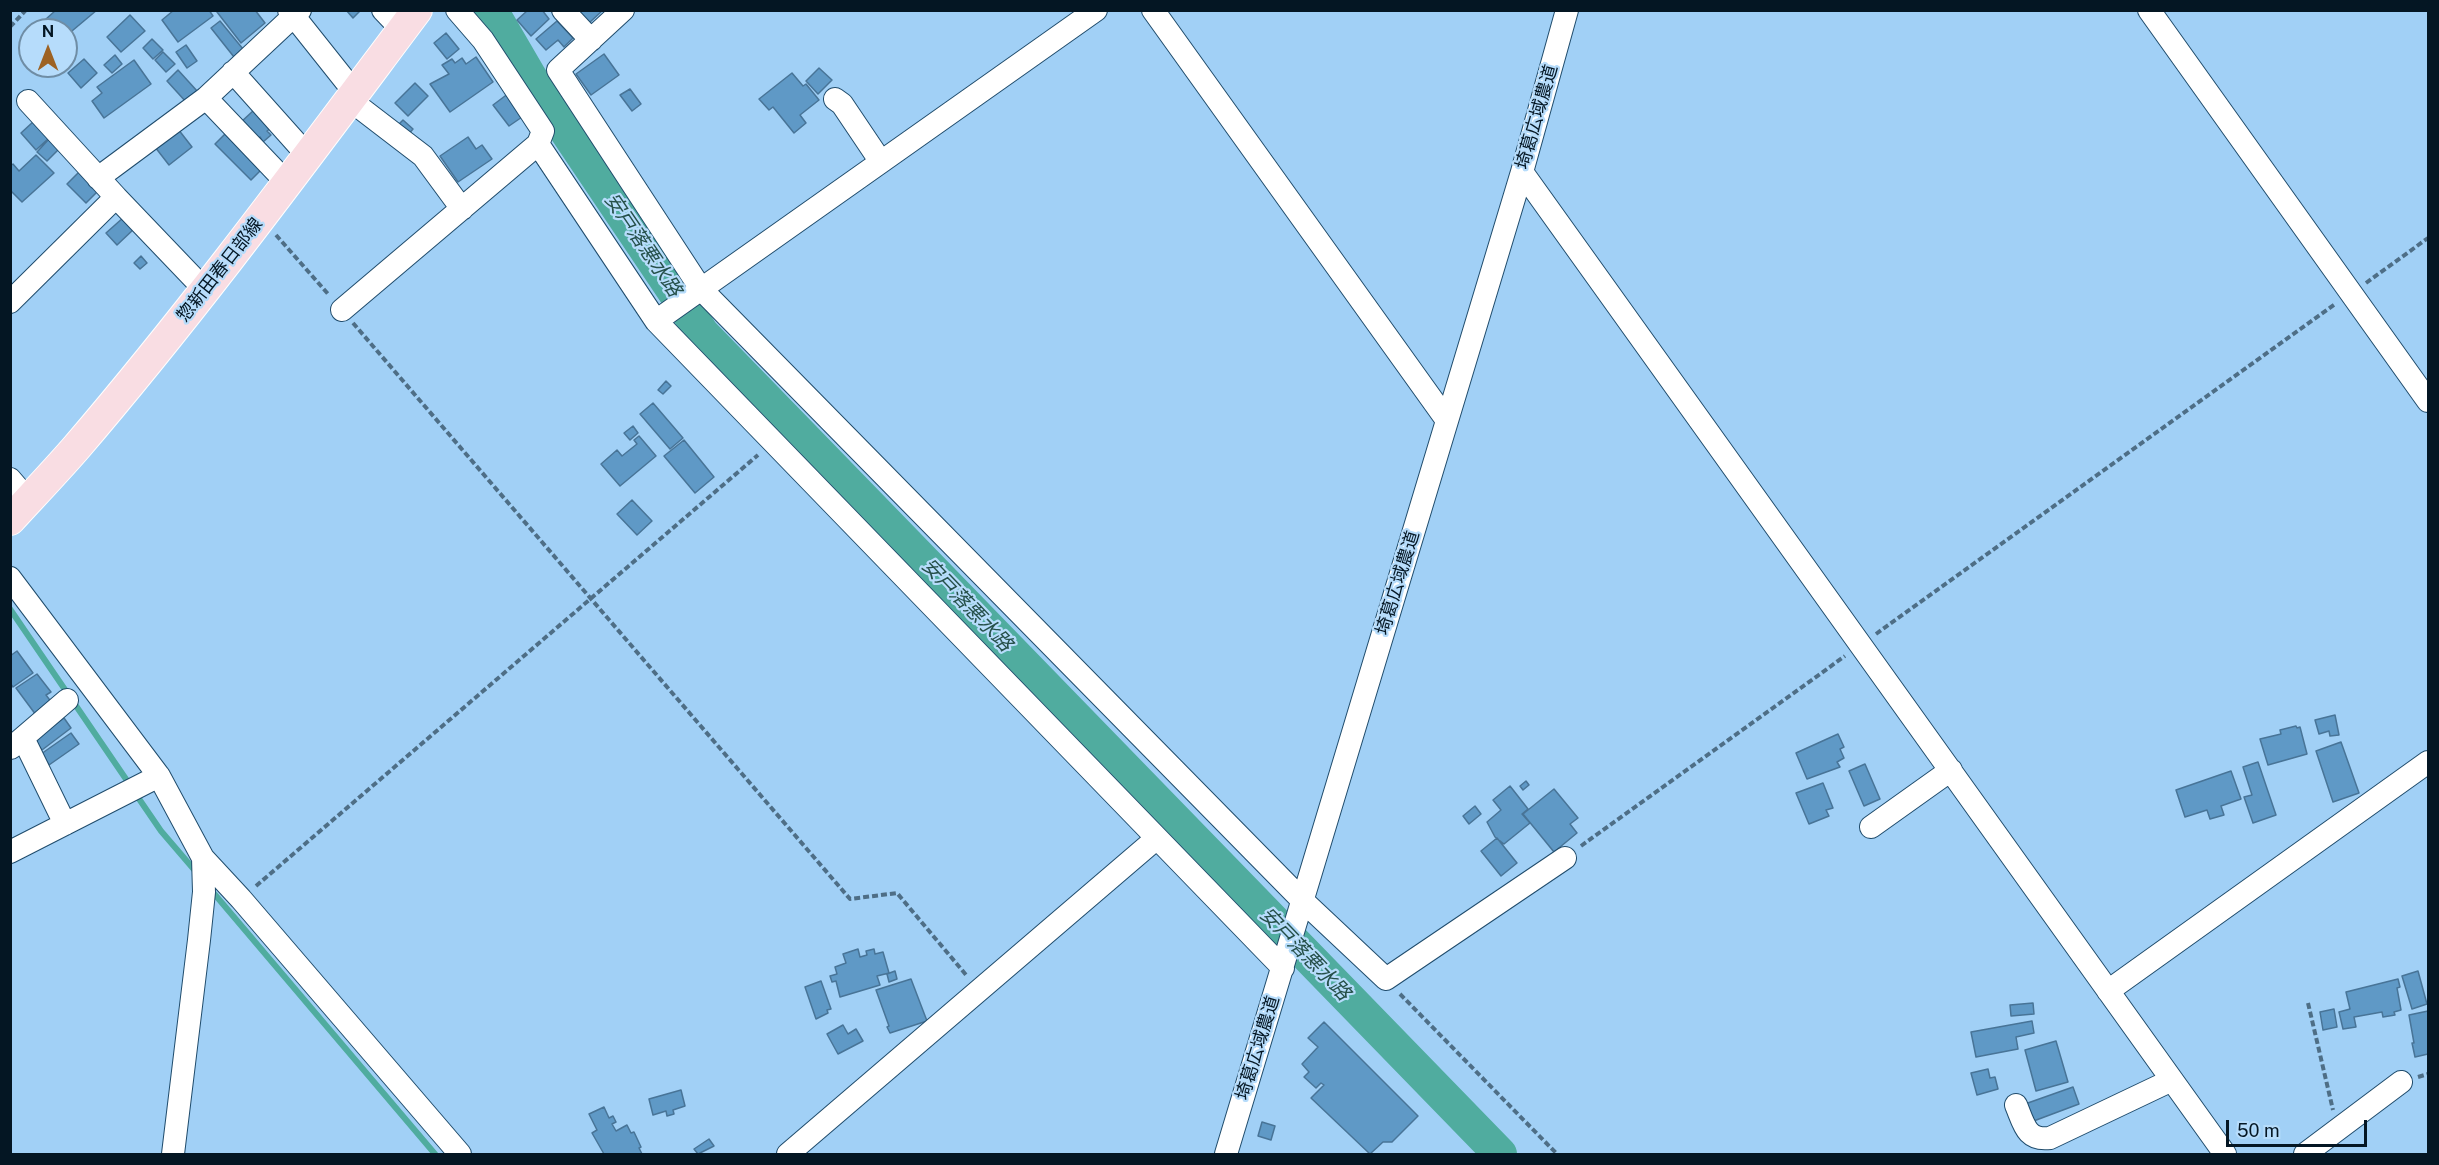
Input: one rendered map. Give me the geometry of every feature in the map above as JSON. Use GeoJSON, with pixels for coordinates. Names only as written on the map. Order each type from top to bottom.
{"type":"FeatureCollection","features":[{"type":"Feature","properties":{"kind":"main road","name":"惣新田春日部線"},"geometry":{"type":"LineString","coordinates":[[16,499],[81,441],[261,218],[352,97],[401,17]]}},
{"type":"Feature","properties":{"kind":"street"},"geometry":{"type":"LineString","coordinates":[[342,310],[538,144],[543,131],[483,40],[457,10]]}},
{"type":"Feature","properties":{"kind":"street"},"geometry":{"type":"LineString","coordinates":[[564,10],[591,40]]}},
{"type":"Feature","properties":{"kind":"street"},"geometry":{"type":"LineString","coordinates":[[623,10],[558,70],[701,289],[1301,907],[1386,980],[1565,858]]}},
{"type":"Feature","properties":{"kind":"street"},"geometry":{"type":"LineString","coordinates":[[656,321],[1096,10]]}},
{"type":"Feature","properties":{"kind":"street"},"geometry":{"type":"LineString","coordinates":[[1153,10],[1446,419]]}},
{"type":"Feature","properties":{"kind":"street","name":"埼葛広域農道"},"geometry":{"type":"LineString","coordinates":[[1226,1155],[1522,172],[1567,10]]}},
{"type":"Feature","properties":{"kind":"street"},"geometry":{"type":"LineString","coordinates":[[2149,10],[2428,401]]}},
{"type":"Feature","properties":{"kind":"street"},"geometry":{"type":"LineString","coordinates":[[98,178],[206,98],[294,12],[352,97],[423,156],[462,209]]}},
{"type":"Feature","properties":{"kind":"street"},"geometry":{"type":"LineString","coordinates":[[233,72],[308,156]]}},
{"type":"Feature","properties":{"kind":"street"},"geometry":{"type":"LineString","coordinates":[[206,98],[287,183]]}},
{"type":"Feature","properties":{"kind":"street"},"geometry":{"type":"LineString","coordinates":[[835,99],[842,104],[881,162]]}},
{"type":"Feature","properties":{"kind":"street"},"geometry":{"type":"LineString","coordinates":[[28,101],[204,289]]}},
{"type":"Feature","properties":{"kind":"street"},"geometry":{"type":"LineString","coordinates":[[538,144],[656,321],[1157,838],[1284,963]]}},
{"type":"Feature","properties":{"kind":"street"},"geometry":{"type":"LineString","coordinates":[[1522,172],[1862,644],[2225,1155]]}},
{"type":"Feature","properties":{"kind":"street"},"geometry":{"type":"LineString","coordinates":[[10,302],[116,197]]}},
{"type":"Feature","properties":{"kind":"street"},"geometry":{"type":"LineString","coordinates":[[10,578],[159,776],[203,858],[241,899],[460,1155]]}},
{"type":"Feature","properties":{"kind":"street"},"geometry":{"type":"LineString","coordinates":[[65,824],[17,744],[67,700]]}},
{"type":"Feature","properties":{"kind":"street"},"geometry":{"type":"LineString","coordinates":[[2108,991],[2428,762]]}},
{"type":"Feature","properties":{"kind":"street"},"geometry":{"type":"LineString","coordinates":[[1870,827],[1951,770]]}},
{"type":"Feature","properties":{"kind":"street"},"geometry":{"type":"LineString","coordinates":[[10,852],[159,776]]}},
{"type":"Feature","properties":{"kind":"street"},"geometry":{"type":"LineString","coordinates":[[788,1155],[1157,838]]}},
{"type":"Feature","properties":{"kind":"street"},"geometry":{"type":"LineString","coordinates":[[173,1155],[204,892],[203,858]]}},
{"type":"Feature","properties":{"kind":"street"},"geometry":{"type":"LineString","coordinates":[[2016,1105],[2029,1134],[2038,1139],[2050,1138],[2172,1080]]}},
{"type":"Feature","properties":{"kind":"street"},"geometry":{"type":"LineString","coordinates":[[2305,1155],[2401,1082]]}},
{"type":"Feature","properties":{"kind":"path"},"geometry":{"type":"LineString","coordinates":[[10,27],[26,10]]}},
{"type":"Feature","properties":{"kind":"path"},"geometry":{"type":"LineString","coordinates":[[261,218],[850,899],[897,893],[979,991]]}},
{"type":"Feature","properties":{"kind":"path"},"geometry":{"type":"LineString","coordinates":[[1565,858],[2428,238]]}},
{"type":"Feature","properties":{"kind":"path"},"geometry":{"type":"LineString","coordinates":[[241,899],[772,443]]}},
{"type":"Feature","properties":{"kind":"path"},"geometry":{"type":"LineString","coordinates":[[1386,980],[1557,1155]]}},
{"type":"Feature","properties":{"kind":"path"},"geometry":{"type":"LineString","coordinates":[[2308,1003],[2338,1130]]}},
{"type":"Feature","properties":{"kind":"building"},"geometry":{"type":"Polygon","coordinates":[[[56,10],[97,10],[78,26],[78,18],[47,18],[56,10]]]}},
{"type":"Feature","properties":{"kind":"building"},"geometry":{"type":"Polygon","coordinates":[[[174,10],[209,10],[213,16],[178,42],[162,20],[174,10]]]}},
{"type":"Feature","properties":{"kind":"building"},"geometry":{"type":"Polygon","coordinates":[[[219,10],[255,10],[265,23],[241,43],[217,12],[219,10]]]}},
{"type":"Feature","properties":{"kind":"building"},"geometry":{"type":"Polygon","coordinates":[[[346,10],[361,10],[353,18],[346,10]]]}},
{"type":"Feature","properties":{"kind":"building"},"geometry":{"type":"Polygon","coordinates":[[[528,10],[542,10],[549,19],[531,36],[517,20],[528,10]]]}},
{"type":"Feature","properties":{"kind":"building"},"geometry":{"type":"Polygon","coordinates":[[[576,10],[603,10],[588,24],[576,10]]]}},
{"type":"Feature","properties":{"kind":"building"},"geometry":{"type":"Polygon","coordinates":[[[130,15],[145,31],[121,52],[107,37],[130,15]]]}},
{"type":"Feature","properties":{"kind":"building"},"geometry":{"type":"Polygon","coordinates":[[[220,21],[243,49],[234,57],[211,28],[220,21]]]}},
{"type":"Feature","properties":{"kind":"building"},"geometry":{"type":"Polygon","coordinates":[[[557,21],[573,38],[564,47],[558,40],[546,50],[536,39],[557,21]]]}},
{"type":"Feature","properties":{"kind":"building"},"geometry":{"type":"Polygon","coordinates":[[[446,33],[459,49],[447,59],[434,43],[446,33]]]}},
{"type":"Feature","properties":{"kind":"building"},"geometry":{"type":"Polygon","coordinates":[[[152,39],[163,50],[153,59],[143,48],[152,39]]]}},
{"type":"Feature","properties":{"kind":"building"},"geometry":{"type":"Polygon","coordinates":[[[186,45],[197,61],[187,68],[176,52],[186,45]]]}},
{"type":"Feature","properties":{"kind":"building"},"geometry":{"type":"Polygon","coordinates":[[[163,52],[175,64],[166,72],[155,60],[163,52]]]}},
{"type":"Feature","properties":{"kind":"building"},"geometry":{"type":"Polygon","coordinates":[[[604,54],[619,75],[591,95],[576,74],[604,54]]]}},
{"type":"Feature","properties":{"kind":"building"},"geometry":{"type":"Polygon","coordinates":[[[115,55],[122,64],[112,73],[104,65],[115,55]]]}},
{"type":"Feature","properties":{"kind":"building"},"geometry":{"type":"Polygon","coordinates":[[[476,57],[493,82],[450,112],[430,84],[449,74],[442,65],[452,59],[455,63],[462,58],[466,64],[476,57]]]}},
{"type":"Feature","properties":{"kind":"building"},"geometry":{"type":"Polygon","coordinates":[[[84,59],[97,73],[81,88],[72,78],[78,78],[78,64],[84,59]]]}},
{"type":"Feature","properties":{"kind":"building"},"geometry":{"type":"Polygon","coordinates":[[[134,60],[151,84],[104,118],[92,101],[102,93],[97,87],[134,60]]]}},
{"type":"Feature","properties":{"kind":"building"},"geometry":{"type":"Polygon","coordinates":[[[819,68],[832,80],[818,94],[806,81],[819,68]]]}},
{"type":"Feature","properties":{"kind":"building"},"geometry":{"type":"Polygon","coordinates":[[[178,70],[198,92],[187,103],[167,81],[178,70]]]}},
{"type":"Feature","properties":{"kind":"building"},"geometry":{"type":"Polygon","coordinates":[[[792,73],[803,86],[806,84],[819,100],[800,115],[806,123],[794,133],[773,107],[769,110],[759,99],[792,73]]]}},
{"type":"Feature","properties":{"kind":"building"},"geometry":{"type":"Polygon","coordinates":[[[415,83],[428,96],[408,116],[395,103],[415,83]]]}},
{"type":"Feature","properties":{"kind":"building"},"geometry":{"type":"Polygon","coordinates":[[[630,89],[641,104],[632,111],[620,95],[630,89]]]}},
{"type":"Feature","properties":{"kind":"building"},"geometry":{"type":"Polygon","coordinates":[[[509,93],[525,115],[509,126],[493,105],[509,93]]]}},
{"type":"Feature","properties":{"kind":"building"},"geometry":{"type":"Polygon","coordinates":[[[254,110],[271,128],[267,131],[271,135],[263,142],[260,137],[257,140],[240,123],[254,110]]]}},
{"type":"Feature","properties":{"kind":"building"},"geometry":{"type":"Polygon","coordinates":[[[403,120],[413,129],[407,136],[397,126],[403,120]]]}},
{"type":"Feature","properties":{"kind":"building"},"geometry":{"type":"Polygon","coordinates":[[[34,121],[49,138],[36,150],[21,133],[34,121]]]}},
{"type":"Feature","properties":{"kind":"building"},"geometry":{"type":"Polygon","coordinates":[[[178,129],[192,147],[169,165],[155,147],[178,129]]]}},
{"type":"Feature","properties":{"kind":"building"},"geometry":{"type":"Polygon","coordinates":[[[225,134],[261,170],[251,180],[215,144],[225,134]]]}},
{"type":"Feature","properties":{"kind":"building"},"geometry":{"type":"Polygon","coordinates":[[[468,137],[476,149],[482,145],[492,159],[458,182],[440,156],[468,137]]]}},
{"type":"Feature","properties":{"kind":"building"},"geometry":{"type":"Polygon","coordinates":[[[49,139],[59,149],[47,161],[37,152],[49,139]]]}},
{"type":"Feature","properties":{"kind":"building"},"geometry":{"type":"Polygon","coordinates":[[[36,155],[54,173],[22,202],[10,190],[10,166],[13,164],[19,171],[36,155]]]}},
{"type":"Feature","properties":{"kind":"building"},"geometry":{"type":"Polygon","coordinates":[[[80,171],[99,190],[86,203],[67,184],[80,171]]]}},
{"type":"Feature","properties":{"kind":"building"},"geometry":{"type":"Polygon","coordinates":[[[124,217],[135,228],[117,245],[106,233],[124,217]]]}},
{"type":"Feature","properties":{"kind":"building"},"geometry":{"type":"Polygon","coordinates":[[[141,256],[147,263],[140,269],[134,263],[141,256]]]}},
{"type":"Feature","properties":{"kind":"building"},"geometry":{"type":"Polygon","coordinates":[[[666,381],[671,386],[663,394],[658,390],[666,381]]]}},
{"type":"Feature","properties":{"kind":"building"},"geometry":{"type":"Polygon","coordinates":[[[653,403],[683,438],[670,449],[640,414],[653,403]]]}},
{"type":"Feature","properties":{"kind":"building"},"geometry":{"type":"Polygon","coordinates":[[[633,426],[638,433],[630,440],[624,433],[633,426]]]}},
{"type":"Feature","properties":{"kind":"building"},"geometry":{"type":"Polygon","coordinates":[[[639,436],[656,456],[620,486],[601,464],[617,450],[622,456],[637,444],[634,440],[639,436]]]}},
{"type":"Feature","properties":{"kind":"building"},"geometry":{"type":"Polygon","coordinates":[[[684,440],[714,477],[695,493],[664,456],[684,440]]]}},
{"type":"Feature","properties":{"kind":"building"},"geometry":{"type":"Polygon","coordinates":[[[632,500],[652,521],[637,535],[617,514],[632,500]]]}},
{"type":"Feature","properties":{"kind":"building"},"geometry":{"type":"Polygon","coordinates":[[[17,651],[33,673],[13,687],[10,683],[10,656],[17,651]]]}},
{"type":"Feature","properties":{"kind":"building"},"geometry":{"type":"Polygon","coordinates":[[[37,674],[51,692],[46,695],[52,703],[36,715],[16,688],[37,674]]]}},
{"type":"Feature","properties":{"kind":"building"},"geometry":{"type":"Polygon","coordinates":[[[2335,715],[2339,735],[2330,736],[2329,731],[2319,734],[2315,720],[2335,715]]]}},
{"type":"Feature","properties":{"kind":"building"},"geometry":{"type":"Polygon","coordinates":[[[64,718],[71,728],[42,750],[34,740],[64,718]]]}},
{"type":"Feature","properties":{"kind":"building"},"geometry":{"type":"Polygon","coordinates":[[[2300,727],[2307,754],[2268,765],[2260,739],[2281,734],[2280,730],[2300,727]]]}},
{"type":"Feature","properties":{"kind":"building"},"geometry":{"type":"Polygon","coordinates":[[[71,733],[79,744],[49,765],[41,754],[71,733]]]}},
{"type":"Feature","properties":{"kind":"building"},"geometry":{"type":"Polygon","coordinates":[[[1838,734],[1844,747],[1840,749],[1844,758],[1837,762],[1840,767],[1807,779],[1796,753],[1838,734]]]}},
{"type":"Feature","properties":{"kind":"building"},"geometry":{"type":"Polygon","coordinates":[[[2341,742],[2359,793],[2333,802],[2316,751],[2341,742]]]}},
{"type":"Feature","properties":{"kind":"building"},"geometry":{"type":"Polygon","coordinates":[[[2258,762],[2276,815],[2253,823],[2244,797],[2252,795],[2243,767],[2258,762]]]}},
{"type":"Feature","properties":{"kind":"building"},"geometry":{"type":"Polygon","coordinates":[[[1865,764],[1880,799],[1864,806],[1849,771],[1865,764]]]}},
{"type":"Feature","properties":{"kind":"building"},"geometry":{"type":"Polygon","coordinates":[[[2231,771],[2241,799],[2221,806],[2224,815],[2210,819],[2207,810],[2185,817],[2176,790],[2231,771]]]}},
{"type":"Feature","properties":{"kind":"building"},"geometry":{"type":"Polygon","coordinates":[[[1526,781],[1529,785],[1523,790],[1520,786],[1526,781]]]}},
{"type":"Feature","properties":{"kind":"building"},"geometry":{"type":"Polygon","coordinates":[[[1823,783],[1833,808],[1826,810],[1829,816],[1809,824],[1796,793],[1823,783]]]}},
{"type":"Feature","properties":{"kind":"building"},"geometry":{"type":"Polygon","coordinates":[[[1510,786],[1528,809],[1522,814],[1530,823],[1504,844],[1495,837],[1487,822],[1501,810],[1493,800],[1510,786]]]}},
{"type":"Feature","properties":{"kind":"building"},"geometry":{"type":"Polygon","coordinates":[[[1554,789],[1578,818],[1570,824],[1577,833],[1554,852],[1523,814],[1554,789]]]}},
{"type":"Feature","properties":{"kind":"building"},"geometry":{"type":"Polygon","coordinates":[[[1475,806],[1481,814],[1469,824],[1463,816],[1475,806]]]}},
{"type":"Feature","properties":{"kind":"building"},"geometry":{"type":"Polygon","coordinates":[[[1497,838],[1517,863],[1501,876],[1481,851],[1497,838]]]}},
{"type":"Feature","properties":{"kind":"building"},"geometry":{"type":"Polygon","coordinates":[[[858,949],[860,957],[867,955],[866,951],[874,949],[875,954],[883,952],[889,973],[877,976],[880,985],[840,997],[836,981],[832,982],[830,976],[837,974],[835,967],[846,963],[843,954],[858,949]]]}},
{"type":"Feature","properties":{"kind":"building"},"geometry":{"type":"Polygon","coordinates":[[[895,971],[897,979],[889,982],[887,974],[895,971]]]}},
{"type":"Feature","properties":{"kind":"building"},"geometry":{"type":"Polygon","coordinates":[[[2418,971],[2427,1004],[2412,1009],[2402,976],[2418,971]]]}},
{"type":"Feature","properties":{"kind":"building"},"geometry":{"type":"Polygon","coordinates":[[[911,979],[927,1021],[890,1033],[876,990],[911,979]]]}},
{"type":"Feature","properties":{"kind":"building"},"geometry":{"type":"Polygon","coordinates":[[[2398,979],[2400,987],[2397,988],[2401,1010],[2394,1012],[2395,1015],[2383,1017],[2382,1012],[2354,1017],[2356,1027],[2343,1029],[2339,1012],[2350,1009],[2346,992],[2398,979]]]}},
{"type":"Feature","properties":{"kind":"building"},"geometry":{"type":"Polygon","coordinates":[[[821,981],[831,1009],[816,1019],[805,987],[821,981]]]}},
{"type":"Feature","properties":{"kind":"building"},"geometry":{"type":"Polygon","coordinates":[[[2033,1003],[2034,1014],[2011,1016],[2010,1005],[2033,1003]]]}},
{"type":"Feature","properties":{"kind":"building"},"geometry":{"type":"Polygon","coordinates":[[[2334,1009],[2337,1027],[2323,1030],[2320,1012],[2334,1009]]]}},
{"type":"Feature","properties":{"kind":"building"},"geometry":{"type":"Polygon","coordinates":[[[2428,1011],[2428,1054],[2415,1057],[2409,1015],[2428,1011]]]}},
{"type":"Feature","properties":{"kind":"building"},"geometry":{"type":"Polygon","coordinates":[[[2032,1021],[2034,1033],[2016,1037],[2018,1049],[1976,1057],[1971,1032],[2032,1021]]]}},
{"type":"Feature","properties":{"kind":"building"},"geometry":{"type":"Polygon","coordinates":[[[1324,1022],[1418,1116],[1392,1142],[1383,1142],[1370,1154],[1311,1098],[1324,1085],[1321,1083],[1316,1088],[1304,1077],[1309,1072],[1302,1064],[1318,1047],[1308,1038],[1324,1022]]]}},
{"type":"Feature","properties":{"kind":"building"},"geometry":{"type":"Polygon","coordinates":[[[843,1025],[848,1034],[856,1029],[863,1041],[838,1054],[827,1034],[843,1025]]]}},
{"type":"Feature","properties":{"kind":"building"},"geometry":{"type":"Polygon","coordinates":[[[2056,1041],[2068,1082],[2036,1091],[2025,1050],[2056,1041]]]}},
{"type":"Feature","properties":{"kind":"building"},"geometry":{"type":"Polygon","coordinates":[[[1988,1069],[1990,1078],[1995,1077],[1998,1089],[1977,1095],[1971,1073],[1988,1069]]]}},
{"type":"Feature","properties":{"kind":"building"},"geometry":{"type":"Polygon","coordinates":[[[2073,1087],[2079,1104],[2031,1122],[2025,1104],[2073,1087]]]}},
{"type":"Feature","properties":{"kind":"building"},"geometry":{"type":"Polygon","coordinates":[[[681,1090],[685,1106],[673,1110],[674,1114],[667,1116],[666,1111],[653,1115],[649,1099],[681,1090]]]}},
{"type":"Feature","properties":{"kind":"building"},"geometry":{"type":"Polygon","coordinates":[[[604,1107],[609,1118],[613,1116],[616,1122],[612,1124],[616,1131],[627,1125],[631,1133],[634,1132],[642,1154],[604,1154],[592,1133],[597,1130],[589,1114],[604,1107]]]}},
{"type":"Feature","properties":{"kind":"building"},"geometry":{"type":"Polygon","coordinates":[[[1262,1122],[1275,1126],[1271,1140],[1258,1136],[1262,1122]]]}},
{"type":"Feature","properties":{"kind":"building"},"geometry":{"type":"Polygon","coordinates":[[[709,1139],[714,1146],[698,1154],[694,1149],[709,1139]]]}},
{"type":"Feature","properties":{"kind":"waterway","name":"安戸落悪水路"},"geometry":{"type":"LineString","coordinates":[[491,10],[530,77],[702,333],[1500,1154]]}},
{"type":"Feature","properties":{"kind":"waterway"},"geometry":{"type":"LineString","coordinates":[[10,609],[130,785]]}},
{"type":"Feature","properties":{"kind":"waterway"},"geometry":{"type":"LineString","coordinates":[[135,793],[161,831],[197,873]]}},
{"type":"Feature","properties":{"kind":"waterway"},"geometry":{"type":"LineString","coordinates":[[211,890],[435,1154]]}}]}
